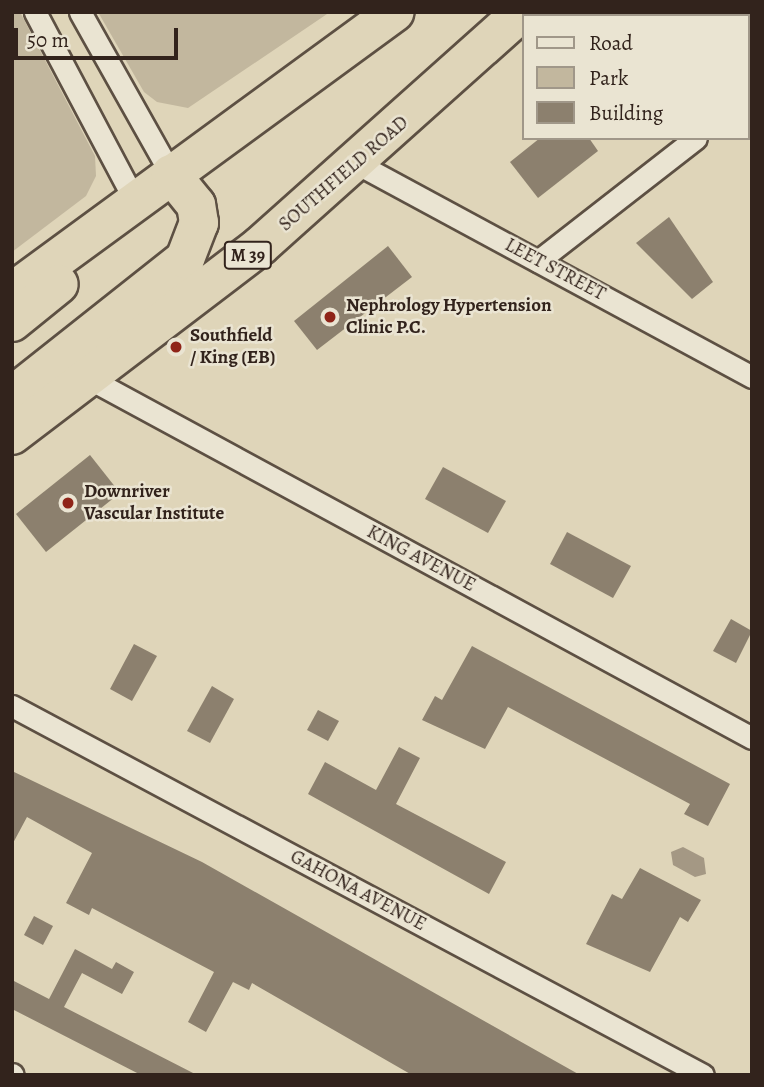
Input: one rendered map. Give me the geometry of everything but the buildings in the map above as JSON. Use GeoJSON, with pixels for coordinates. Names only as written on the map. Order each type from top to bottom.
{"type":"FeatureCollection","features":[{"type":"Feature","properties":{"kind":"highway"},"geometry":{"type":"LineString","coordinates":[[12,292],[395,12]]}},
{"type":"Feature","properties":{"kind":"highway","name":"SOUTHFIELD ROAD"},"geometry":{"type":"LineString","coordinates":[[12,435],[90,379],[358,164],[522,12]]}},
{"type":"Feature","properties":{"kind":"highway","name":"SOUTHFIELD ROAD"},"geometry":{"type":"LineString","coordinates":[[472,61],[522,24]]}},
{"type":"Feature","properties":{"kind":"highway"},"geometry":{"type":"LineString","coordinates":[[12,407],[21,389],[185,260],[200,223],[196,205],[171,174]]}},
{"type":"Feature","properties":{"kind":"highway"},"geometry":{"type":"LineString","coordinates":[[12,322],[55,290],[121,211]]}},
{"type":"Feature","properties":{"kind":"street"},"geometry":{"type":"LineString","coordinates":[[36,12],[121,211]]}},
{"type":"Feature","properties":{"kind":"street"},"geometry":{"type":"LineString","coordinates":[[80,12],[171,174]]}},
{"type":"Feature","properties":{"kind":"street"},"geometry":{"type":"LineString","coordinates":[[538,261],[693,140]]}},
{"type":"Feature","properties":{"kind":"street","name":"LEET STREET"},"geometry":{"type":"LineString","coordinates":[[358,164],[752,377]]}},
{"type":"Feature","properties":{"kind":"street","name":"KING AVENUE"},"geometry":{"type":"LineString","coordinates":[[90,379],[752,738]]}},
{"type":"Feature","properties":{"kind":"street","name":"GAHONA AVENUE"},"geometry":{"type":"LineString","coordinates":[[12,706],[703,1075]]}},
{"type":"Feature","properties":{"kind":"green space"},"geometry":{"type":"Polygon","coordinates":[[[12,12],[20,12],[95,156],[96,176],[86,196],[12,252],[12,12]]]}},
{"type":"Feature","properties":{"kind":"green space"},"geometry":{"type":"Polygon","coordinates":[[[98,12],[330,12],[188,108],[157,102],[144,92],[98,12]]]}},
{"type":"Feature","properties":{"kind":"shaded area"},"geometry":{"type":"Polygon","coordinates":[[[683,847],[704,858],[706,874],[695,877],[673,865],[671,852],[683,847]]]}},
{"type":"Feature","properties":{"kind":"place","name":"Nephrology Hypertension Clinic P.C."},"geometry":{"type":"Point","coordinates":[330,317]}},
{"type":"Feature","properties":{"kind":"place","name":"Southfield / King (EB)"},"geometry":{"type":"Point","coordinates":[176,347]}},
{"type":"Feature","properties":{"kind":"place","name":"Downriver Vascular Institute"},"geometry":{"type":"Point","coordinates":[68,503]}}]}
